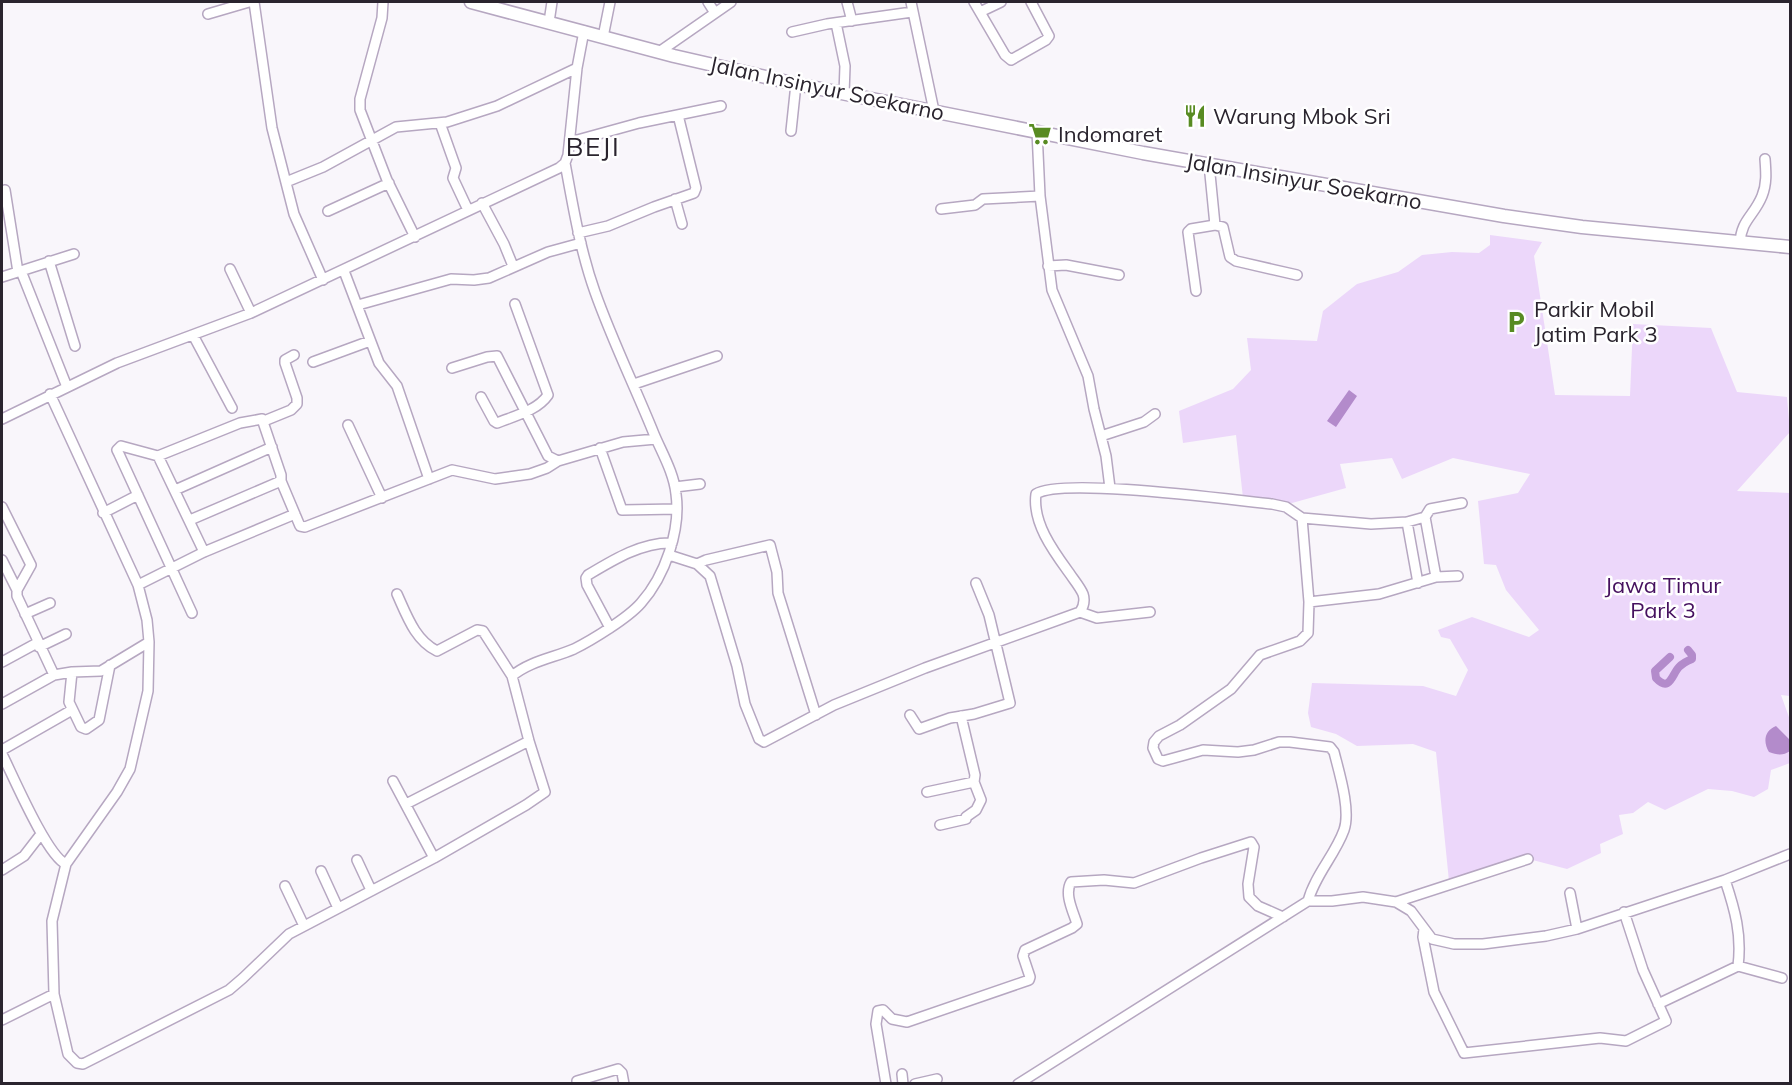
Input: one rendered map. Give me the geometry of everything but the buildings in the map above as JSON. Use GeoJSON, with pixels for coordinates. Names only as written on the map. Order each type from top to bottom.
{"type":"FeatureCollection","features":[{"type":"Feature","properties":{"kind":"main road","name":"Jalan Insinyur Soekarno"},"geometry":{"type":"LineString","coordinates":[[471,2],[659,52],[796,84],[1209,164],[1504,216],[1582,227],[1791,247]]}},
{"type":"Feature","properties":{"kind":"street"},"geometry":{"type":"LineString","coordinates":[[208,15],[249,2]]}},
{"type":"Feature","properties":{"kind":"street"},"geometry":{"type":"LineString","coordinates":[[254,2],[272,128],[294,214],[323,280]]}},
{"type":"Feature","properties":{"kind":"street"},"geometry":{"type":"LineString","coordinates":[[383,2],[382,18],[360,99],[360,110],[388,183],[415,237]]}},
{"type":"Feature","properties":{"kind":"street"},"geometry":{"type":"LineString","coordinates":[[549,22],[552,2]]}},
{"type":"Feature","properties":{"kind":"street"},"geometry":{"type":"LineString","coordinates":[[603,37],[610,2]]}},
{"type":"Feature","properties":{"kind":"street"},"geometry":{"type":"LineString","coordinates":[[708,2],[715,13]]}},
{"type":"Feature","properties":{"kind":"street"},"geometry":{"type":"LineString","coordinates":[[659,52],[731,2]]}},
{"type":"Feature","properties":{"kind":"street"},"geometry":{"type":"LineString","coordinates":[[847,2],[852,21]]}},
{"type":"Feature","properties":{"kind":"street"},"geometry":{"type":"LineString","coordinates":[[974,2],[1005,55],[1011,60],[1049,36],[1031,2]]}},
{"type":"Feature","properties":{"kind":"street"},"geometry":{"type":"LineString","coordinates":[[980,12],[1001,2]]}},
{"type":"Feature","properties":{"kind":"street"},"geometry":{"type":"LineString","coordinates":[[792,32],[912,7],[934,111]]}},
{"type":"Feature","properties":{"kind":"street"},"geometry":{"type":"LineString","coordinates":[[836,23],[845,66],[844,94]]}},
{"type":"Feature","properties":{"kind":"street"},"geometry":{"type":"LineString","coordinates":[[512,676],[543,659],[574,649],[610,628],[640,605],[656,583],[669,555],[677,509],[675,487],[595,291],[578,233],[565,163],[570,142],[577,68],[584,31]]}},
{"type":"Feature","properties":{"kind":"street"},"geometry":{"type":"LineString","coordinates":[[286,182],[323,166],[399,126],[440,123],[497,106],[577,68]]}},
{"type":"Feature","properties":{"kind":"street"},"geometry":{"type":"LineString","coordinates":[[791,131],[796,84]]}},
{"type":"Feature","properties":{"kind":"street"},"geometry":{"type":"LineString","coordinates":[[570,142],[639,123],[721,106]]}},
{"type":"Feature","properties":{"kind":"street"},"geometry":{"type":"LineString","coordinates":[[578,233],[617,223],[675,199],[694,194],[696,188],[678,116]]}},
{"type":"Feature","properties":{"kind":"street"},"geometry":{"type":"LineString","coordinates":[[440,123],[456,168],[453,179],[468,210]]}},
{"type":"Feature","properties":{"kind":"street"},"geometry":{"type":"LineString","coordinates":[[1037,131],[1040,196],[1048,266],[1057,304],[1088,376],[1106,456],[1110,488]]}},
{"type":"Feature","properties":{"kind":"street"},"geometry":{"type":"LineString","coordinates":[[1740,243],[1740,230],[1761,198],[1764,189],[1765,159]]}},
{"type":"Feature","properties":{"kind":"street"},"geometry":{"type":"LineString","coordinates":[[2,419],[117,363],[251,313],[344,271],[482,203],[540,179],[565,163]]}},
{"type":"Feature","properties":{"kind":"street"},"geometry":{"type":"LineString","coordinates":[[1209,164],[1215,225]]}},
{"type":"Feature","properties":{"kind":"street"},"geometry":{"type":"LineString","coordinates":[[328,211],[388,183]]}},
{"type":"Feature","properties":{"kind":"street"},"geometry":{"type":"LineString","coordinates":[[5,190],[20,271],[67,387]]}},
{"type":"Feature","properties":{"kind":"street"},"geometry":{"type":"LineString","coordinates":[[940,209],[975,205],[983,199],[1040,196]]}},
{"type":"Feature","properties":{"kind":"street"},"geometry":{"type":"LineString","coordinates":[[675,199],[682,224]]}},
{"type":"Feature","properties":{"kind":"street"},"geometry":{"type":"LineString","coordinates":[[482,203],[513,266]]}},
{"type":"Feature","properties":{"kind":"street"},"geometry":{"type":"LineString","coordinates":[[1196,291],[1188,232],[1191,229],[1215,225],[1223,227],[1232,260],[1297,275]]}},
{"type":"Feature","properties":{"kind":"street"},"geometry":{"type":"LineString","coordinates":[[358,305],[451,279],[489,278],[548,252],[581,243]]}},
{"type":"Feature","properties":{"kind":"street"},"geometry":{"type":"LineString","coordinates":[[2,277],[74,254]]}},
{"type":"Feature","properties":{"kind":"street"},"geometry":{"type":"LineString","coordinates":[[49,261],[75,346]]}},
{"type":"Feature","properties":{"kind":"street"},"geometry":{"type":"LineString","coordinates":[[1048,266],[1066,265],[1119,275]]}},
{"type":"Feature","properties":{"kind":"street"},"geometry":{"type":"LineString","coordinates":[[230,269],[251,313]]}},
{"type":"Feature","properties":{"kind":"street"},"geometry":{"type":"LineString","coordinates":[[344,271],[370,341],[380,363],[396,386],[429,479]]}},
{"type":"Feature","properties":{"kind":"street"},"geometry":{"type":"LineString","coordinates":[[481,397],[497,423],[541,403],[548,394],[515,304]]}},
{"type":"Feature","properties":{"kind":"street"},"geometry":{"type":"LineString","coordinates":[[193,335],[232,408]]}},
{"type":"Feature","properties":{"kind":"street"},"geometry":{"type":"LineString","coordinates":[[313,362],[370,341]]}},
{"type":"Feature","properties":{"kind":"street"},"geometry":{"type":"LineString","coordinates":[[264,421],[291,410],[297,404],[285,363],[285,360],[294,356]]}},
{"type":"Feature","properties":{"kind":"street"},"geometry":{"type":"LineString","coordinates":[[452,368],[487,357],[498,356],[548,456],[558,461]]}},
{"type":"Feature","properties":{"kind":"street"},"geometry":{"type":"LineString","coordinates":[[634,384],[717,356]]}},
{"type":"Feature","properties":{"kind":"street"},"geometry":{"type":"LineString","coordinates":[[50,394],[138,585],[147,620],[149,642],[148,691],[130,769],[117,792],[66,864],[52,921],[54,993],[68,1054],[77,1063],[83,1064],[229,990],[282,939],[434,858],[544,795],[544,782],[529,741],[512,676],[483,631],[477,630],[437,651],[433,650],[421,641],[397,594]]}},
{"type":"Feature","properties":{"kind":"street"},"geometry":{"type":"LineString","coordinates":[[1101,436],[1144,422],[1155,414]]}},
{"type":"Feature","properties":{"kind":"street"},"geometry":{"type":"LineString","coordinates":[[192,613],[118,448],[123,447],[158,456],[240,423],[261,418],[264,421],[281,481],[300,526],[305,527],[452,470],[486,478],[530,474],[558,461],[600,448],[623,442],[656,439]]}},
{"type":"Feature","properties":{"kind":"street"},"geometry":{"type":"LineString","coordinates":[[348,425],[382,498]]}},
{"type":"Feature","properties":{"kind":"street"},"geometry":{"type":"LineString","coordinates":[[175,490],[272,447]]}},
{"type":"Feature","properties":{"kind":"street"},"geometry":{"type":"LineString","coordinates":[[600,448],[622,510],[677,509]]}},
{"type":"Feature","properties":{"kind":"street"},"geometry":{"type":"LineString","coordinates":[[158,456],[204,552]]}},
{"type":"Feature","properties":{"kind":"street"},"geometry":{"type":"LineString","coordinates":[[190,520],[281,481]]}},
{"type":"Feature","properties":{"kind":"street"},"geometry":{"type":"LineString","coordinates":[[675,487],[700,484]]}},
{"type":"Feature","properties":{"kind":"street"},"geometry":{"type":"LineString","coordinates":[[1080,612],[1084,600],[1082,592],[1056,554],[1040,525],[1036,494],[1053,488],[1110,488],[1272,504],[1286,507],[1302,518],[1371,524],[1407,522],[1425,518]]}},
{"type":"Feature","properties":{"kind":"street"},"geometry":{"type":"LineString","coordinates":[[103,513],[138,495]]}},
{"type":"Feature","properties":{"kind":"street"},"geometry":{"type":"LineString","coordinates":[[1436,577],[1425,518],[1430,509],[1462,502]]}},
{"type":"Feature","properties":{"kind":"street"},"geometry":{"type":"LineString","coordinates":[[2,507],[31,565],[17,590]]}},
{"type":"Feature","properties":{"kind":"street"},"geometry":{"type":"LineString","coordinates":[[138,585],[204,552],[295,514]]}},
{"type":"Feature","properties":{"kind":"street"},"geometry":{"type":"LineString","coordinates":[[1302,518],[1309,602],[1309,627],[1305,638],[1260,655],[1231,689],[1180,725],[1159,736],[1153,748],[1158,759],[1163,761],[1203,750],[1246,751],[1279,742],[1330,747],[1334,752],[1344,798],[1345,830],[1311,889],[1308,901]]}},
{"type":"Feature","properties":{"kind":"street"},"geometry":{"type":"LineString","coordinates":[[1407,522],[1418,583]]}},
{"type":"Feature","properties":{"kind":"street"},"geometry":{"type":"LineString","coordinates":[[610,628],[587,585],[588,575],[617,558],[661,542],[672,543]]}},
{"type":"Feature","properties":{"kind":"street"},"geometry":{"type":"LineString","coordinates":[[697,564],[716,557],[770,545],[777,572],[778,593],[816,715]]}},
{"type":"Feature","properties":{"kind":"street"},"geometry":{"type":"LineString","coordinates":[[669,555],[697,564],[710,576],[737,666],[745,704],[759,739],[764,742],[768,742],[834,705],[996,641],[1080,612],[1097,618],[1150,612]]}},
{"type":"Feature","properties":{"kind":"street"},"geometry":{"type":"LineString","coordinates":[[2,560],[17,590],[17,596],[38,645],[54,675]]}},
{"type":"Feature","properties":{"kind":"street"},"geometry":{"type":"LineString","coordinates":[[1309,602],[1379,594],[1436,577],[1458,576]]}},
{"type":"Feature","properties":{"kind":"street"},"geometry":{"type":"LineString","coordinates":[[910,715],[918,729],[938,721],[1010,703],[989,615],[976,583]]}},
{"type":"Feature","properties":{"kind":"street"},"geometry":{"type":"LineString","coordinates":[[25,614],[50,603]]}},
{"type":"Feature","properties":{"kind":"street"},"geometry":{"type":"LineString","coordinates":[[2,662],[66,634]]}},
{"type":"Feature","properties":{"kind":"street"},"geometry":{"type":"LineString","coordinates":[[2,704],[54,675],[97,672],[149,642]]}},
{"type":"Feature","properties":{"kind":"street"},"geometry":{"type":"LineString","coordinates":[[72,672],[69,698],[72,710],[83,729],[86,729],[98,722],[110,665]]}},
{"type":"Feature","properties":{"kind":"street"},"geometry":{"type":"LineString","coordinates":[[66,864],[57,859],[42,834],[2,752],[72,710]]}},
{"type":"Feature","properties":{"kind":"street"},"geometry":{"type":"LineString","coordinates":[[940,825],[966,819],[978,807],[981,800],[961,716]]}},
{"type":"Feature","properties":{"kind":"street"},"geometry":{"type":"LineString","coordinates":[[406,804],[529,741]]}},
{"type":"Feature","properties":{"kind":"street"},"geometry":{"type":"LineString","coordinates":[[927,792],[974,778]]}},
{"type":"Feature","properties":{"kind":"street"},"geometry":{"type":"LineString","coordinates":[[393,782],[434,858]]}},
{"type":"Feature","properties":{"kind":"street"},"geometry":{"type":"LineString","coordinates":[[2,870],[24,856],[42,834]]}},
{"type":"Feature","properties":{"kind":"street"},"geometry":{"type":"LineString","coordinates":[[886,1083],[876,1024],[878,1011],[883,1010],[892,1018],[907,1022],[1029,980],[1023,956],[1025,950],[1077,924],[1068,893],[1068,885],[1071,882],[1104,880],[1134,883],[1251,842],[1254,847],[1248,884],[1249,897],[1258,906],[1283,917]]}},
{"type":"Feature","properties":{"kind":"street"},"geometry":{"type":"LineString","coordinates":[[1017,1083],[1308,901],[1363,897],[1396,902],[1411,911],[1432,939],[1469,945],[1546,936],[1577,929],[1725,880],[1791,854]]}},
{"type":"Feature","properties":{"kind":"street"},"geometry":{"type":"LineString","coordinates":[[1396,902],[1528,859]]}},
{"type":"Feature","properties":{"kind":"street"},"geometry":{"type":"LineString","coordinates":[[357,860],[371,890]]}},
{"type":"Feature","properties":{"kind":"street"},"geometry":{"type":"LineString","coordinates":[[321,871],[338,908]]}},
{"type":"Feature","properties":{"kind":"street"},"geometry":{"type":"LineString","coordinates":[[1725,880],[1740,936],[1738,966]]}},
{"type":"Feature","properties":{"kind":"street"},"geometry":{"type":"LineString","coordinates":[[285,886],[304,926]]}},
{"type":"Feature","properties":{"kind":"street"},"geometry":{"type":"LineString","coordinates":[[1570,893],[1577,929]]}},
{"type":"Feature","properties":{"kind":"street"},"geometry":{"type":"LineString","coordinates":[[1424,929],[1423,937],[1434,992],[1464,1053],[1599,1038],[1626,1041],[1664,1023],[1665,1020],[1643,970],[1624,912]]}},
{"type":"Feature","properties":{"kind":"street"},"geometry":{"type":"LineString","coordinates":[[1658,1004],[1738,966],[1782,978]]}},
{"type":"Feature","properties":{"kind":"street"},"geometry":{"type":"LineString","coordinates":[[2,1020],[54,993]]}},
{"type":"Feature","properties":{"kind":"street"},"geometry":{"type":"LineString","coordinates":[[578,1081],[618,1069],[622,1073],[624,1083]]}},
{"type":"Feature","properties":{"kind":"street"},"geometry":{"type":"LineString","coordinates":[[915,1083],[937,1078]]}},
{"type":"Feature","properties":{"kind":"green space","name":"Jawa Timur Park 3"},"geometry":{"type":"Polygon","coordinates":[[[1490,235],[1542,242],[1534,256],[1555,395],[1630,396],[1633,324],[1711,328],[1737,392],[1787,397],[1790,432],[1737,491],[1790,493],[1790,696],[1781,695],[1790,720],[1790,763],[1771,770],[1768,789],[1754,797],[1732,791],[1708,789],[1665,810],[1648,802],[1633,813],[1619,815],[1623,834],[1600,844],[1601,853],[1567,869],[1521,857],[1449,881],[1436,752],[1413,744],[1357,746],[1336,734],[1311,727],[1308,713],[1312,683],[1423,686],[1456,696],[1468,670],[1450,639],[1441,637],[1438,630],[1472,617],[1529,637],[1539,630],[1506,590],[1496,565],[1484,564],[1478,501],[1518,493],[1530,474],[1453,458],[1402,479],[1392,458],[1340,464],[1346,488],[1292,503],[1243,498],[1236,435],[1183,443],[1179,411],[1233,389],[1251,370],[1247,338],[1317,341],[1323,311],[1357,284],[1398,272],[1422,255],[1452,252],[1479,253],[1490,245],[1490,235]]]}},
{"type":"Feature","properties":{"kind":"shaded area"},"geometry":{"type":"Polygon","coordinates":[[[1349,390],[1357,396],[1336,427],[1327,421],[1349,390]]]}},
{"type":"Feature","properties":{"kind":"shaded area"},"geometry":{"type":"Polygon","coordinates":[[[1776,726],[1790,740],[1790,751],[1785,754],[1769,752],[1767,748],[1765,741],[1767,734],[1776,726]]]}},
{"type":"Feature","properties":{"kind":"waterway"},"geometry":{"type":"LineString","coordinates":[[1670,657],[1655,671],[1656,678],[1665,684],[1685,662],[1692,659],[1688,650]]}},
{"type":"Feature","properties":{"kind":"place","name":"Warung Mbok Sri"},"geometry":{"type":"Point","coordinates":[1195,116]}},
{"type":"Feature","properties":{"kind":"place","name":"Indomaret"},"geometry":{"type":"Point","coordinates":[1040,134]}},
{"type":"Feature","properties":{"kind":"place","name":"Parkir Mobil Jatim Park 3"},"geometry":{"type":"Point","coordinates":[1516,322]}},
{"type":"Feature","properties":{"kind":"district","name":"BEJI"},"geometry":{"type":"Point","coordinates":[593,146]}}]}
